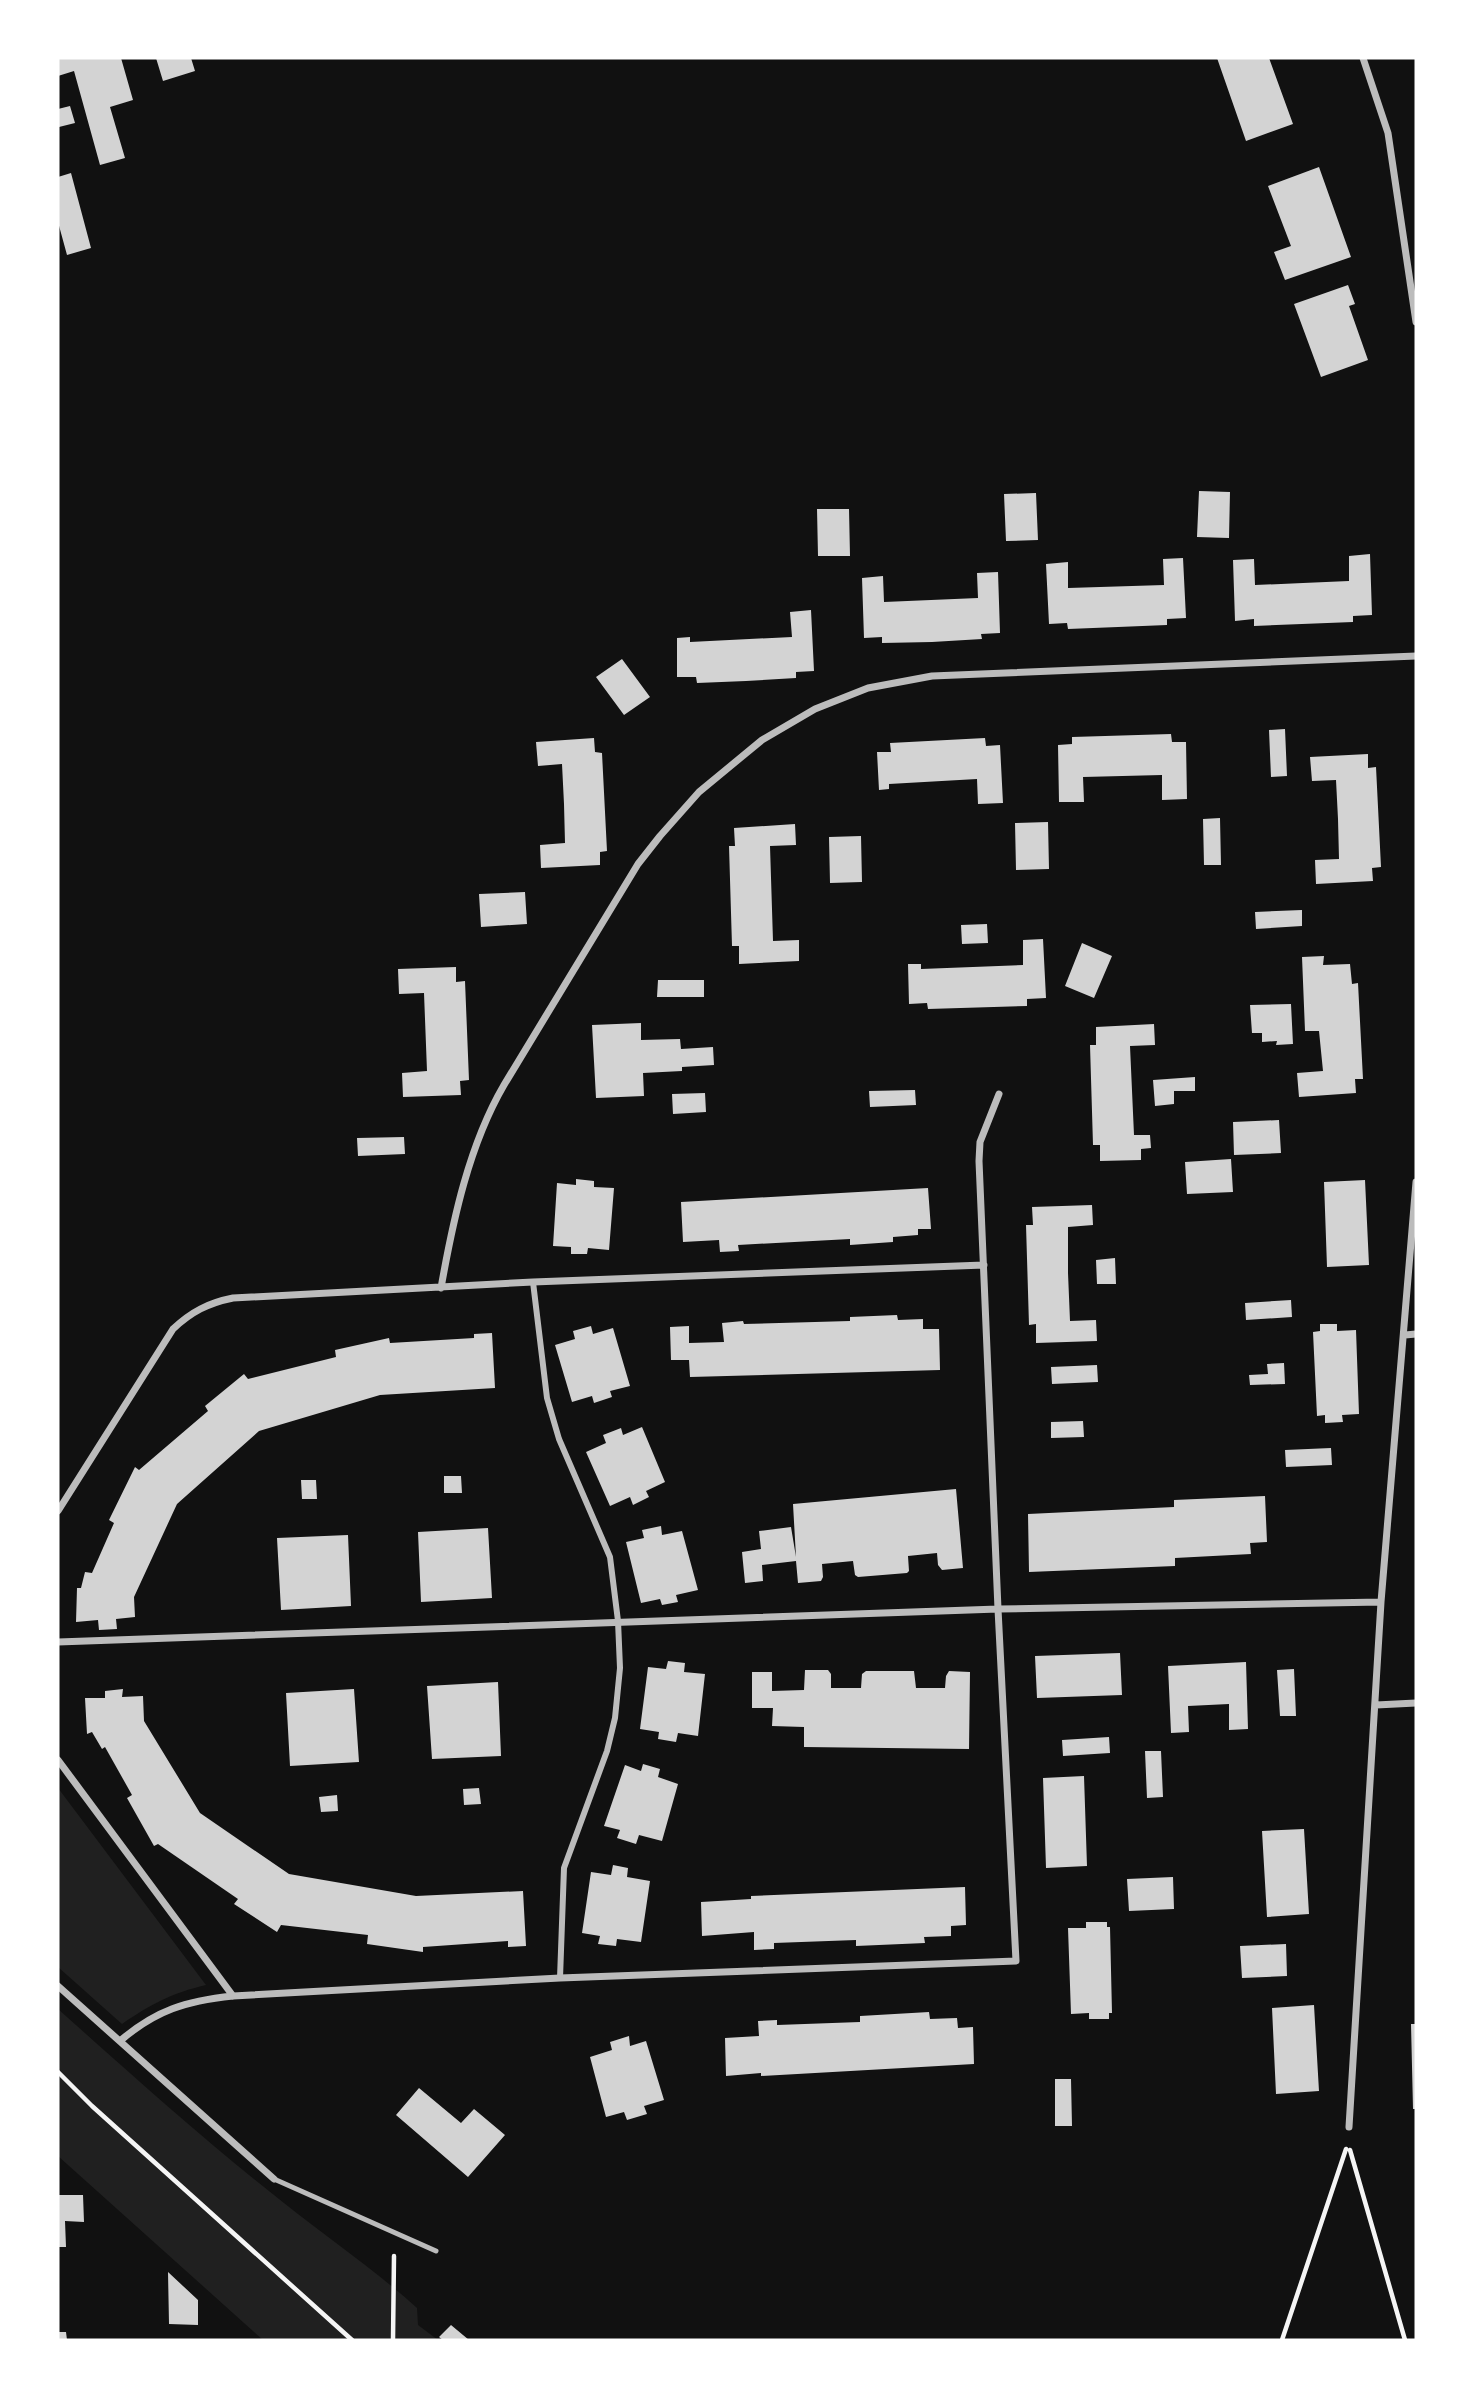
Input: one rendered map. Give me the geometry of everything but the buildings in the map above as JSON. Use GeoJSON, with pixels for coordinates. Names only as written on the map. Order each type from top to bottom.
{"type":"FeatureCollection","features":[{"type":"Feature","properties":{"kind":"street"},"geometry":{"type":"LineString","coordinates":[[1363,58],[1388,133],[1416,322]]}},
{"type":"Feature","properties":{"kind":"street"},"geometry":{"type":"LineString","coordinates":[[441,1288],[457,1206],[487,1118],[504,1085],[622,891],[660,836],[699,792],[762,740],[839,698],[879,686],[932,676],[1416,656]]}},
{"type":"Feature","properties":{"kind":"street"},"geometry":{"type":"LineString","coordinates":[[120,2041],[137,2026],[178,2005],[233,1996],[560,1978],[1016,1961],[998,1609],[980,1142],[999,1094]]}},
{"type":"Feature","properties":{"kind":"street"},"geometry":{"type":"LineString","coordinates":[[1349,2127],[1381,1602],[1416,1182]]}},
{"type":"Feature","properties":{"kind":"street"},"geometry":{"type":"LineString","coordinates":[[58,1511],[173,1329],[201,1308],[233,1298],[533,1282],[984,1265]]}},
{"type":"Feature","properties":{"kind":"street"},"geometry":{"type":"LineString","coordinates":[[533,1282],[549,1408],[559,1439],[610,1557],[618,1621],[620,1668],[615,1718],[607,1751],[564,1868],[560,1978]]}},
{"type":"Feature","properties":{"kind":"street"},"geometry":{"type":"LineString","coordinates":[[1405,1335],[1416,1334]]}},
{"type":"Feature","properties":{"kind":"street"},"geometry":{"type":"LineString","coordinates":[[58,1642],[998,1609],[1381,1602]]}},
{"type":"Feature","properties":{"kind":"street"},"geometry":{"type":"LineString","coordinates":[[1376,1705],[1416,1703]]}},
{"type":"Feature","properties":{"kind":"street"},"geometry":{"type":"LineString","coordinates":[[58,1760],[233,1996]]}},
{"type":"Feature","properties":{"kind":"street"},"geometry":{"type":"LineString","coordinates":[[58,1986],[274,2179]]}},
{"type":"Feature","properties":{"kind":"lane"},"geometry":{"type":"LineString","coordinates":[[274,2179],[436,2251]]}},
{"type":"Feature","properties":{"kind":"path"},"geometry":{"type":"LineString","coordinates":[[58,2072],[92,2106],[352,2340]]}},
{"type":"Feature","properties":{"kind":"path"},"geometry":{"type":"LineString","coordinates":[[1282,2340],[1348,2143],[1405,2340]]}},
{"type":"Feature","properties":{"kind":"path"},"geometry":{"type":"LineString","coordinates":[[393,2231],[393,2340]]}},
{"type":"Feature","properties":{"kind":"shaded area"},"geometry":{"type":"Polygon","coordinates":[[[58,1788],[206,1985],[162,2000],[122,2024],[58,1967],[58,1788]]]}},
{"type":"Feature","properties":{"kind":"shaded area"},"geometry":{"type":"Polygon","coordinates":[[[58,2009],[226,2156],[401,2294],[417,2308],[418,2325],[438,2340],[263,2340],[58,2156],[58,2009]]]}}]}
